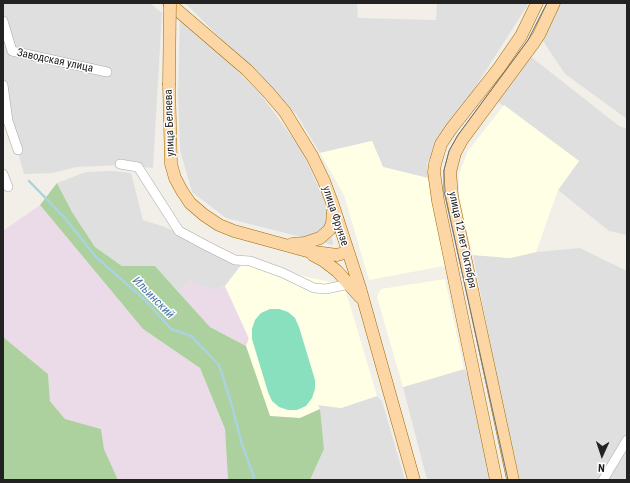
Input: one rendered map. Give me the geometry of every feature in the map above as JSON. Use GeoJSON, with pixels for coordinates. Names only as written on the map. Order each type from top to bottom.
{"type":"FeatureCollection","features":[{"type":"Feature","properties":{"kind":"main road","name":"улица Беляева"},"geometry":{"type":"LineString","coordinates":[[169,3],[168,85],[171,164],[179,185],[190,203],[204,216],[219,226],[307,251]]}},
{"type":"Feature","properties":{"kind":"main road","name":"улица Фрунзе"},"geometry":{"type":"LineString","coordinates":[[169,3],[247,70],[268,92],[285,112],[312,156],[333,205],[363,300],[414,480]]}},
{"type":"Feature","properties":{"kind":"main road","name":"улица 12 лет Октября"},"geometry":{"type":"LineString","coordinates":[[496,480],[438,202],[435,164],[441,144],[499,68],[521,36],[537,3]]}},
{"type":"Feature","properties":{"kind":"main road","name":"улица 12 лет Октября"},"geometry":{"type":"LineString","coordinates":[[513,480],[452,196],[450,172],[455,153],[462,140],[533,44],[539,35],[554,3]]}},
{"type":"Feature","properties":{"kind":"main road"},"geometry":{"type":"LineString","coordinates":[[286,245],[313,242],[325,234],[332,224],[333,205]]}},
{"type":"Feature","properties":{"kind":"main road"},"geometry":{"type":"LineString","coordinates":[[307,251],[337,271],[363,300]]}},
{"type":"Feature","properties":{"kind":"main road"},"geometry":{"type":"LineString","coordinates":[[307,251],[337,255],[347,252]]}},
{"type":"Feature","properties":{"kind":"street","name":"Заводская улица"},"geometry":{"type":"LineString","coordinates":[[3,21],[12,51],[107,72]]}},
{"type":"Feature","properties":{"kind":"street"},"geometry":{"type":"LineString","coordinates":[[3,85],[8,121],[18,150]]}},
{"type":"Feature","properties":{"kind":"street"},"geometry":{"type":"LineString","coordinates":[[120,164],[138,167],[179,231],[207,246],[235,260],[250,261],[283,273],[314,288],[326,289],[349,284]]}},
{"type":"Feature","properties":{"kind":"street"},"geometry":{"type":"LineString","coordinates":[[3,174],[8,187]]}},
{"type":"Feature","properties":{"kind":"street"},"geometry":{"type":"LineString","coordinates":[[603,480],[627,440]]}},
{"type":"Feature","properties":{"kind":"shaded area"},"geometry":{"type":"Polygon","coordinates":[[[3,3],[150,3],[162,13],[153,168],[120,165],[77,167],[52,173],[24,174],[11,127],[3,70],[3,3]]]}},
{"type":"Feature","properties":{"kind":"shaded area"},"geometry":{"type":"Polygon","coordinates":[[[185,3],[357,3],[358,18],[436,20],[437,3],[529,3],[427,163],[428,178],[383,167],[372,141],[320,153],[297,115],[185,3]]]}},
{"type":"Feature","properties":{"kind":"shaded area"},"geometry":{"type":"Polygon","coordinates":[[[555,3],[627,3],[627,119],[565,74],[537,32],[555,3]]]}},
{"type":"Feature","properties":{"kind":"shaded area"},"geometry":{"type":"Polygon","coordinates":[[[180,15],[259,92],[301,149],[327,206],[333,245],[226,218],[192,192],[180,150],[178,96],[180,15]]]}},
{"type":"Feature","properties":{"kind":"shaded area"},"geometry":{"type":"Polygon","coordinates":[[[530,56],[619,126],[627,129],[627,235],[609,231],[558,190],[579,161],[498,102],[530,56]]]}},
{"type":"Feature","properties":{"kind":"shaded area"},"geometry":{"type":"Polygon","coordinates":[[[504,105],[579,161],[558,190],[536,252],[510,258],[473,255],[459,203],[459,174],[468,151],[504,105]]]}},
{"type":"Feature","properties":{"kind":"shaded area"},"geometry":{"type":"Polygon","coordinates":[[[372,141],[383,167],[428,178],[449,265],[369,280],[344,195],[320,153],[372,141]]]}},
{"type":"Feature","properties":{"kind":"shaded area"},"geometry":{"type":"Polygon","coordinates":[[[112,171],[131,173],[143,220],[165,227],[231,259],[243,263],[225,286],[212,290],[191,281],[178,291],[155,266],[122,266],[95,247],[72,212],[57,183],[86,172],[112,171]]]}},
{"type":"Feature","properties":{"kind":"shaded area"},"geometry":{"type":"Polygon","coordinates":[[[40,205],[143,329],[200,368],[225,429],[228,480],[118,480],[104,449],[101,429],[65,419],[50,401],[48,374],[3,337],[3,231],[40,205]]]}},
{"type":"Feature","properties":{"kind":"shaded area"},"geometry":{"type":"Polygon","coordinates":[[[580,248],[627,271],[627,480],[520,480],[503,409],[473,255],[510,258],[536,252],[580,248]]]}},
{"type":"Feature","properties":{"kind":"shaded area"},"geometry":{"type":"Polygon","coordinates":[[[243,263],[344,285],[377,396],[341,408],[318,405],[320,409],[300,418],[270,416],[246,346],[249,338],[225,286],[243,263]]]}},
{"type":"Feature","properties":{"kind":"shaded area"},"geometry":{"type":"Polygon","coordinates":[[[445,279],[464,369],[403,387],[377,297],[381,289],[445,279]]]}},
{"type":"Feature","properties":{"kind":"shaded area"},"geometry":{"type":"Polygon","coordinates":[[[191,281],[212,290],[225,286],[249,339],[246,346],[210,327],[178,291],[191,281]]]}},
{"type":"Feature","properties":{"kind":"shaded area"},"geometry":{"type":"Polygon","coordinates":[[[464,369],[468,375],[494,480],[427,480],[403,387],[464,369]]]}},
{"type":"Feature","properties":{"kind":"shaded area"},"geometry":{"type":"Polygon","coordinates":[[[377,396],[382,401],[405,480],[310,480],[324,449],[318,405],[341,408],[377,396]]]}},
{"type":"Feature","properties":{"kind":"green space"},"geometry":{"type":"Polygon","coordinates":[[[57,183],[72,212],[95,247],[122,266],[155,266],[210,327],[246,346],[270,416],[300,418],[320,409],[324,449],[310,480],[228,480],[225,429],[200,368],[143,329],[40,205],[57,183]]]}},
{"type":"Feature","properties":{"kind":"green space"},"geometry":{"type":"Polygon","coordinates":[[[270,309],[279,309],[288,312],[295,318],[315,380],[315,389],[312,398],[306,406],[297,410],[288,410],[279,407],[272,401],[252,339],[252,329],[255,320],[261,313],[270,309]]]}},
{"type":"Feature","properties":{"kind":"green space"},"geometry":{"type":"Polygon","coordinates":[[[3,337],[48,374],[50,401],[65,419],[101,429],[104,449],[118,480],[3,480],[3,337]]]}},
{"type":"Feature","properties":{"kind":"waterway","name":"Ильинский"},"geometry":{"type":"LineString","coordinates":[[29,181],[64,217],[96,257],[146,301],[171,329],[191,336],[219,365],[242,444],[254,477],[252,480]]}},
{"type":"Feature","properties":{"kind":"tram line"},"geometry":{"type":"LineString","coordinates":[[508,480],[444,191],[444,170],[449,151],[458,135],[528,40],[547,3]]}}]}
